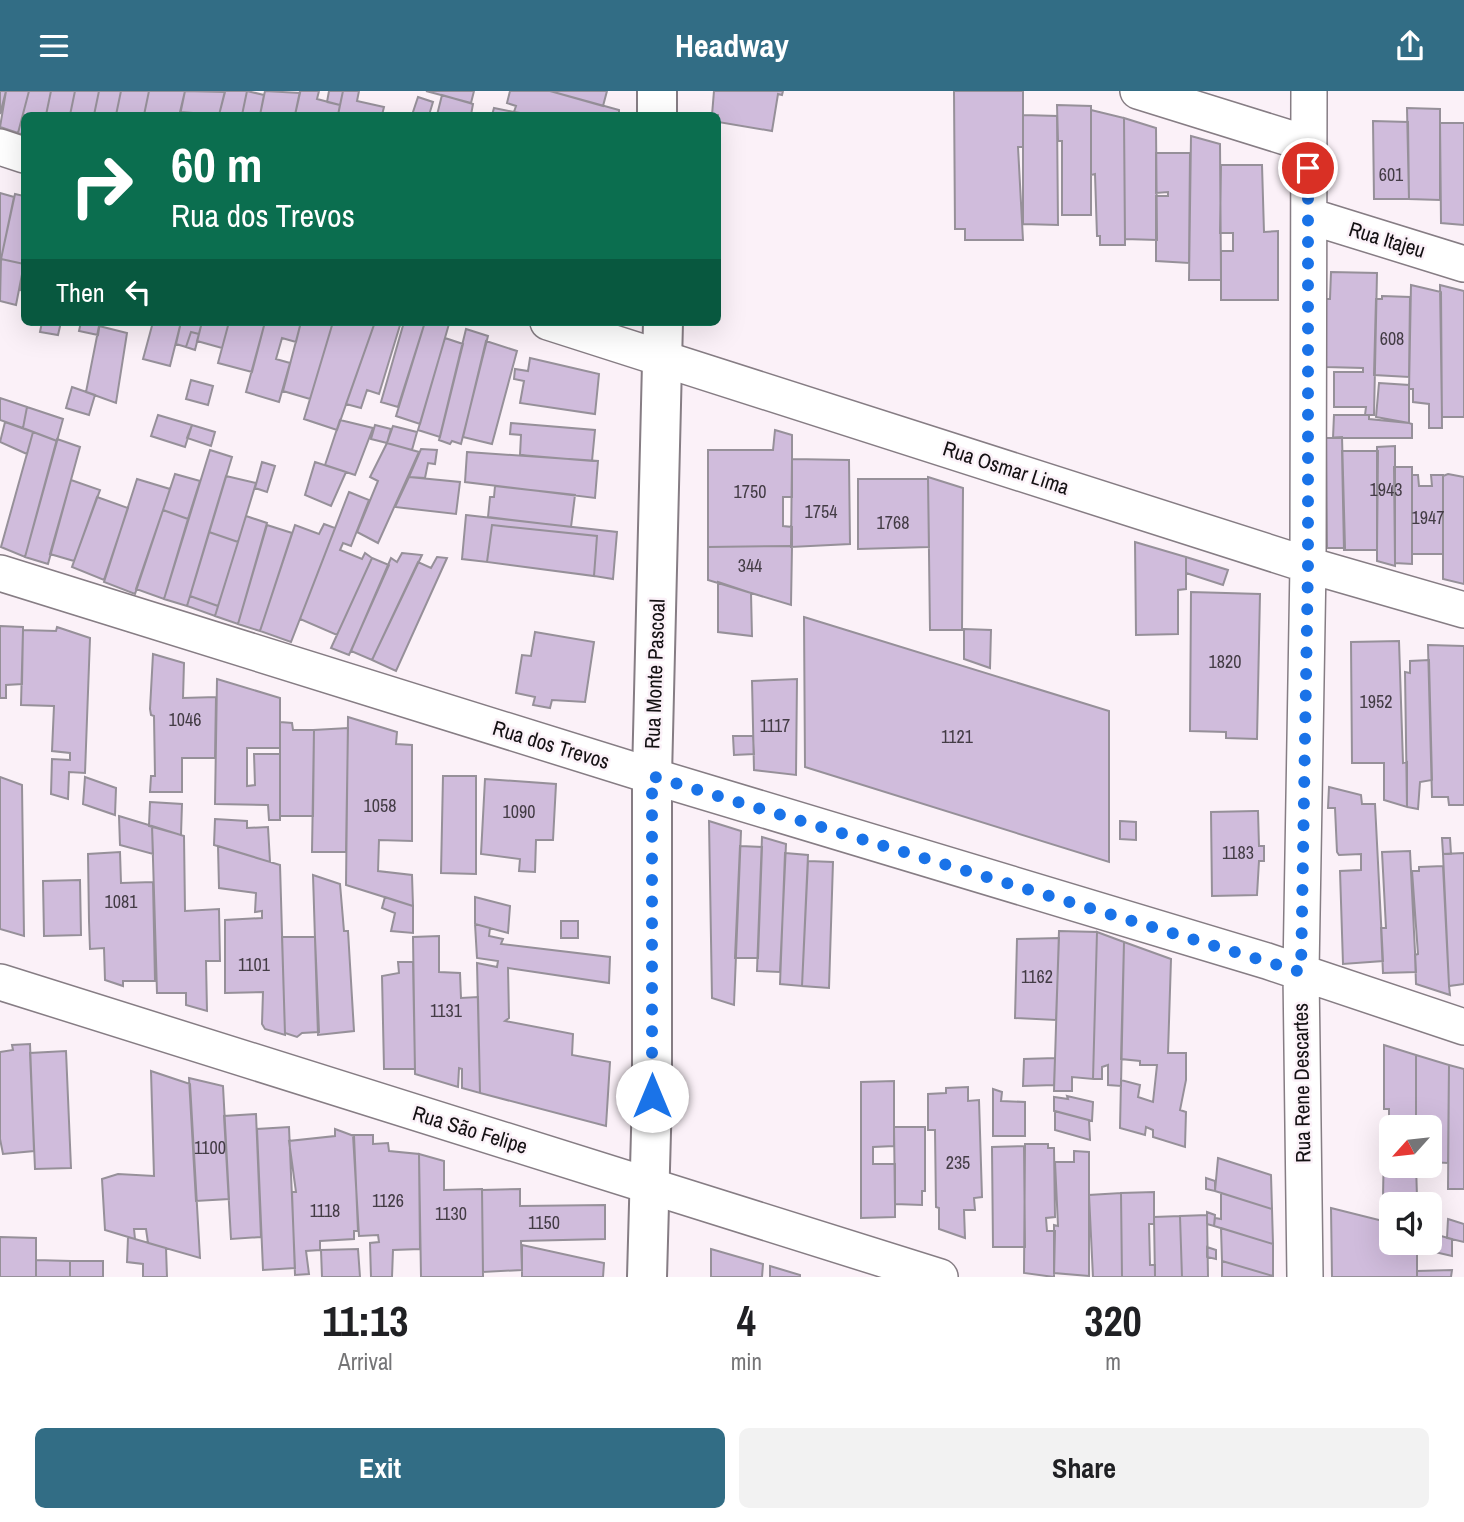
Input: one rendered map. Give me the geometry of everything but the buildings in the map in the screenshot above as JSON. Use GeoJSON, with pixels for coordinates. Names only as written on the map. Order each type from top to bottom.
{"type":"FeatureCollection","features":[{"type":"Feature","properties":{"kind":"street"},"geometry":{"type":"LineString","coordinates":[[657,91],[657,112]]}},
{"type":"Feature","properties":{"kind":"street"},"geometry":{"type":"LineString","coordinates":[[1138,91],[1308,144]]}},
{"type":"Feature","properties":{"kind":"street","name":"Rua Rene Descartes"},"geometry":{"type":"LineString","coordinates":[[1305,1277],[1301,972],[1308,565],[1309,91]]}},
{"type":"Feature","properties":{"kind":"street"},"geometry":{"type":"LineString","coordinates":[[0,147],[21,154]]}},
{"type":"Feature","properties":{"kind":"street","name":"Rua Itajeu"},"geometry":{"type":"LineString","coordinates":[[1309,216],[1464,264]]}},
{"type":"Feature","properties":{"kind":"street","name":"Rua Osmar Lima"},"geometry":{"type":"LineString","coordinates":[[574,326],[663,340],[1308,565],[1464,610]]}},
{"type":"Feature","properties":{"kind":"street","name":"Rua Monte Pascoal"},"geometry":{"type":"LineString","coordinates":[[646,1277],[651,1187],[652,776],[663,340]]}},
{"type":"Feature","properties":{"kind":"street","name":"Rua dos Trevos"},"geometry":{"type":"LineString","coordinates":[[0,573],[652,776],[1301,972],[1464,1027]]}},
{"type":"Feature","properties":{"kind":"street","name":"Rua São Felipe"},"geometry":{"type":"LineString","coordinates":[[0,982],[940,1277]]}},
{"type":"Feature","properties":{"kind":"route"},"geometry":{"type":"LineString","coordinates":[[652,1096],[652,776],[1301,972],[1308,565],[1308,168]]}}]}
